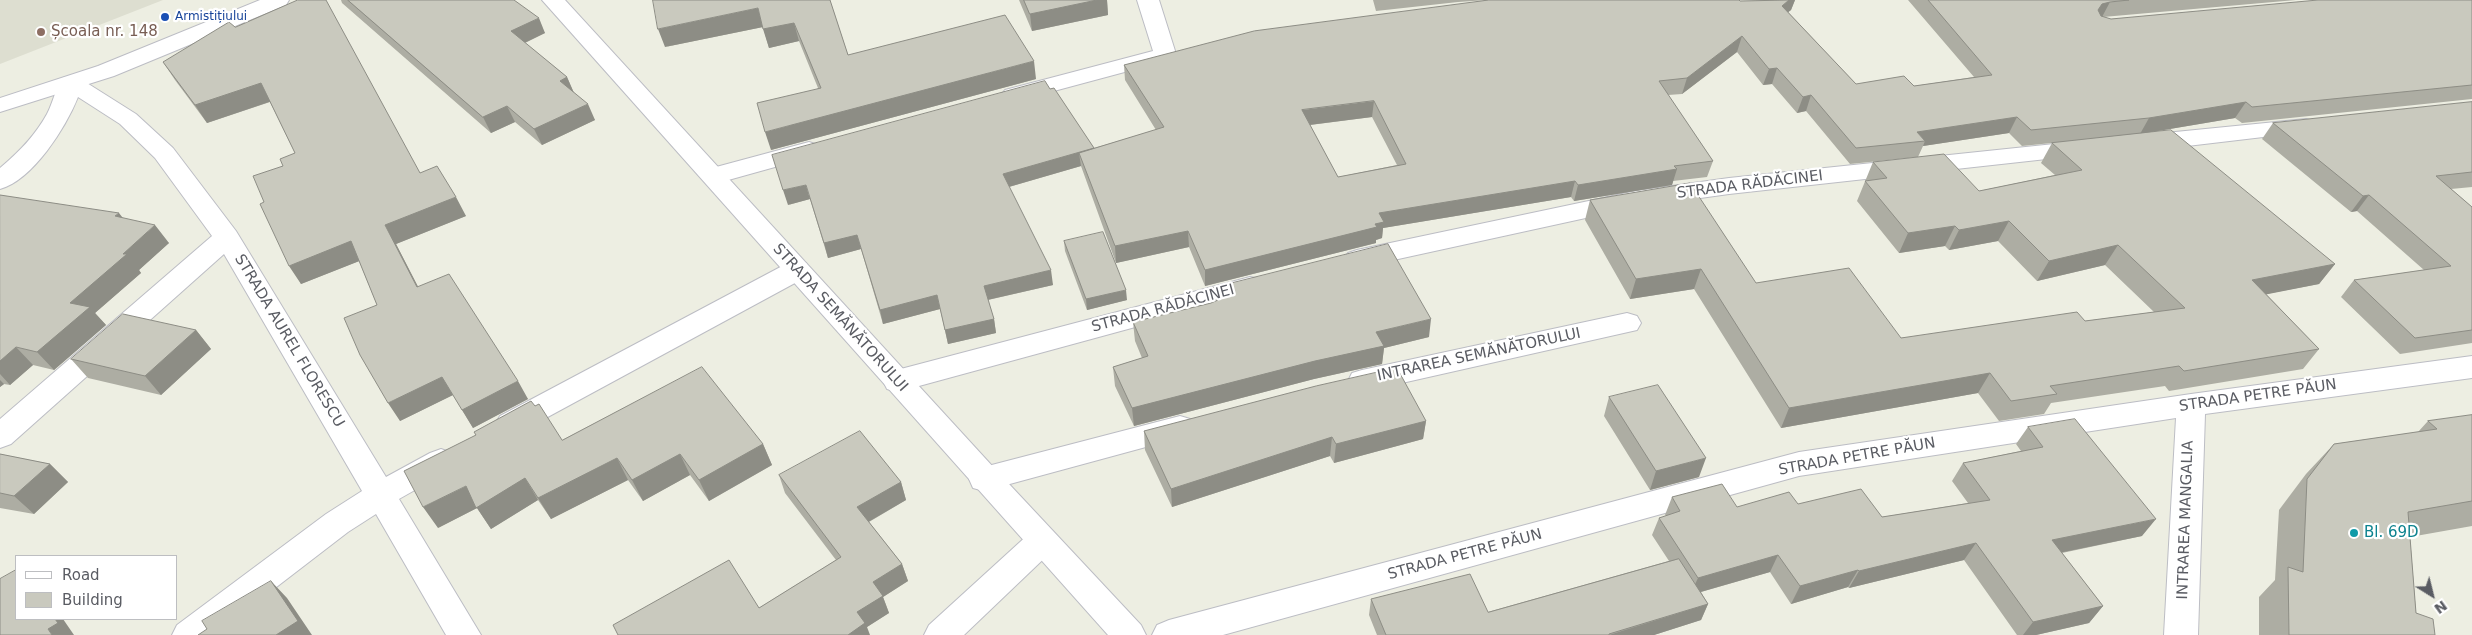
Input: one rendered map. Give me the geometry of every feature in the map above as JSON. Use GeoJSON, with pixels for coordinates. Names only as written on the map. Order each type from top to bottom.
{"type":"FeatureCollection","features":[{"type":"Feature","properties":{"kind":"street"},"geometry":{"type":"LineString","coordinates":[[0,105],[109,69],[278,0]]}},
{"type":"Feature","properties":{"kind":"street","name":"STRADA SEMĂNĂTORULUI"},"geometry":{"type":"LineString","coordinates":[[553,0],[714,176],[984,479],[1129,635]]}},
{"type":"Feature","properties":{"kind":"street"},"geometry":{"type":"LineString","coordinates":[[992,101],[1174,53],[1148,0]]}},
{"type":"Feature","properties":{"kind":"street"},"geometry":{"type":"LineString","coordinates":[[0,181],[34,152],[52,130],[65,104],[71,83]]}},
{"type":"Feature","properties":{"kind":"street","name":"STRADA AUREL FLORESCU"},"geometry":{"type":"LineString","coordinates":[[71,83],[128,119],[164,153],[227,237],[464,635]]}},
{"type":"Feature","properties":{"kind":"street","name":"STRADA RĂDĂCINEI"},"geometry":{"type":"LineString","coordinates":[[1333,264],[1636,199],[1738,185],[2333,123]]}},
{"type":"Feature","properties":{"kind":"street"},"geometry":{"type":"LineString","coordinates":[[714,176],[828,144]]}},
{"type":"Feature","properties":{"kind":"street"},"geometry":{"type":"LineString","coordinates":[[0,436],[227,237]]}},
{"type":"Feature","properties":{"kind":"street"},"geometry":{"type":"LineString","coordinates":[[189,635],[337,523],[380,495],[797,270]]}},
{"type":"Feature","properties":{"kind":"street","name":"STRADA RĂDĂCINEI"},"geometry":{"type":"LineString","coordinates":[[896,381],[1276,279]]}},
{"type":"Feature","properties":{"kind":"street","name":"INTRAREA SEMĂNĂTORULUI"},"geometry":{"type":"LineString","coordinates":[[1334,387],[1627,323]]}},
{"type":"Feature","properties":{"kind":"street","name":"STRADA PETRE PĂUN"},"geometry":{"type":"LineString","coordinates":[[1169,635],[1799,464],[2191,405],[2472,367]]}},
{"type":"Feature","properties":{"kind":"street","name":"INTRAREA MANGALIA"},"geometry":{"type":"LineString","coordinates":[[2182,635],[2191,405]]}},
{"type":"Feature","properties":{"kind":"street"},"geometry":{"type":"LineString","coordinates":[[984,479],[1201,422]]}},
{"type":"Feature","properties":{"kind":"street"},"geometry":{"type":"LineString","coordinates":[[941,635],[1042,541]]}},
{"type":"Feature","properties":{"kind":"shaded area","name":"Școala nr. 148"},"geometry":{"type":"Polygon","coordinates":[[[0,0],[163,0],[0,64],[0,0]]]}},
{"type":"Feature","properties":{"kind":"building"},"geometry":{"type":"Polygon","coordinates":[[[298,0],[326,0],[420,173],[437,166],[456,197],[385,225],[417,287],[449,274],[518,381],[462,410],[442,377],[388,403],[360,355],[344,318],[377,305],[351,241],[289,266],[260,204],[264,202],[253,176],[283,166],[280,159],[295,153],[261,83],[195,105],[163,62],[229,22],[235,27],[298,0]]]}},
{"type":"Feature","properties":{"kind":"building"},"geometry":{"type":"Polygon","coordinates":[[[348,0],[514,0],[539,18],[511,31],[567,77],[560,81],[588,104],[534,129],[507,106],[483,117],[348,0]]]}},
{"type":"Feature","properties":{"kind":"building"},"geometry":{"type":"Polygon","coordinates":[[[653,0],[830,0],[848,55],[1005,15],[1034,61],[765,132],[757,103],[821,88],[794,23],[763,29],[758,8],[658,29],[653,0]]]}},
{"type":"Feature","properties":{"kind":"building"},"geometry":{"type":"Polygon","coordinates":[[[1024,0],[1097,0],[1030,14],[1024,0]]]}},
{"type":"Feature","properties":{"kind":"building"},"geometry":{"type":"Polygon","coordinates":[[[1489,0],[1789,0],[1782,6],[1856,84],[1904,76],[1914,86],[1992,75],[1928,0],[2129,0],[2102,4],[2098,10],[2101,16],[2111,19],[2318,0],[2472,0],[2472,85],[2252,107],[2246,102],[2149,118],[2031,130],[2017,117],[1917,132],[1925,141],[1856,148],[1811,95],[1803,97],[1777,68],[1769,69],[1742,36],[1687,78],[1659,81],[1713,161],[1674,166],[1677,169],[1578,185],[1575,181],[1379,213],[1384,222],[1375,224],[1377,227],[1205,270],[1188,231],[1115,246],[1079,153],[1164,127],[1124,65],[1254,31],[1489,0]],[[1374,101],[1302,110],[1338,177],[1406,164],[1374,101]]]}},
{"type":"Feature","properties":{"kind":"building"},"geometry":{"type":"Polygon","coordinates":[[[1045,81],[1050,89],[1054,88],[1094,148],[1003,174],[1051,270],[984,286],[994,319],[945,330],[937,295],[880,310],[857,235],[824,243],[806,185],[783,190],[772,155],[1045,81]]]}},
{"type":"Feature","properties":{"kind":"building"},"geometry":{"type":"Polygon","coordinates":[[[2472,102],[2472,172],[2436,176],[2472,207],[2472,330],[2415,338],[2354,280],[2451,266],[2369,195],[2363,196],[2273,123],[2472,102]]]}},
{"type":"Feature","properties":{"kind":"building"},"geometry":{"type":"Polygon","coordinates":[[[2171,130],[2335,264],[2252,280],[2319,349],[2184,371],[2179,366],[2050,386],[2057,394],[2011,401],[1990,373],[1789,408],[1701,269],[1636,279],[1590,200],[1690,183],[1756,283],[1849,268],[1901,338],[2077,312],[2085,321],[2185,308],[2118,245],[2049,261],[2009,221],[1959,230],[1955,226],[1908,233],[1865,181],[1887,178],[1873,162],[1944,154],[1979,191],[2082,170],[2052,143],[2171,130]]]}},
{"type":"Feature","properties":{"kind":"building"},"geometry":{"type":"Polygon","coordinates":[[[0,195],[119,213],[115,216],[155,225],[123,254],[127,254],[70,303],[90,307],[37,352],[16,347],[0,361],[0,195]]]}},
{"type":"Feature","properties":{"kind":"building"},"geometry":{"type":"Polygon","coordinates":[[[1103,232],[1126,290],[1086,299],[1064,241],[1103,232]]]}},
{"type":"Feature","properties":{"kind":"building"},"geometry":{"type":"Polygon","coordinates":[[[1388,244],[1431,319],[1376,332],[1384,346],[1315,361],[1132,408],[1113,367],[1148,356],[1133,322],[1211,303],[1218,300],[1213,288],[1388,244]]]}},
{"type":"Feature","properties":{"kind":"building"},"geometry":{"type":"Polygon","coordinates":[[[123,314],[196,330],[145,376],[71,359],[123,314]]]}},
{"type":"Feature","properties":{"kind":"building"},"geometry":{"type":"Polygon","coordinates":[[[702,367],[763,444],[699,480],[680,454],[632,480],[617,458],[538,498],[525,478],[476,508],[466,486],[423,507],[404,471],[476,435],[474,432],[531,401],[535,406],[539,404],[562,440],[702,367]]]}},
{"type":"Feature","properties":{"kind":"building"},"geometry":{"type":"Polygon","coordinates":[[[1397,368],[1426,421],[1336,444],[1332,437],[1171,489],[1144,431],[1316,386],[1397,368]]]}},
{"type":"Feature","properties":{"kind":"building"},"geometry":{"type":"Polygon","coordinates":[[[1658,385],[1706,458],[1656,471],[1609,397],[1658,385]]]}},
{"type":"Feature","properties":{"kind":"building","name":"Bl. 69D"},"geometry":{"type":"Polygon","coordinates":[[[2472,415],[2472,501],[2408,512],[2416,613],[2433,619],[2435,635],[2289,635],[2288,567],[2303,572],[2307,479],[2334,444],[2437,429],[2428,421],[2472,415]]]}},
{"type":"Feature","properties":{"kind":"building"},"geometry":{"type":"Polygon","coordinates":[[[2075,419],[2156,519],[2052,540],[2103,606],[2033,622],[1976,543],[1858,570],[1800,586],[1778,555],[1698,578],[1659,518],[1680,511],[1672,497],[1722,484],[1737,507],[1789,492],[1798,504],[1861,489],[1882,517],[1990,500],[1963,463],[2043,447],[2028,427],[2075,419]]]}},
{"type":"Feature","properties":{"kind":"building"},"geometry":{"type":"Polygon","coordinates":[[[860,431],[901,482],[857,507],[902,564],[873,582],[883,596],[857,612],[865,623],[848,635],[618,635],[613,625],[729,560],[759,608],[841,557],[779,475],[860,431]]]}},
{"type":"Feature","properties":{"kind":"building"},"geometry":{"type":"Polygon","coordinates":[[[0,454],[50,464],[14,496],[0,493],[0,454]]]}},
{"type":"Feature","properties":{"kind":"building"},"geometry":{"type":"Polygon","coordinates":[[[1679,559],[1708,604],[1609,635],[1386,635],[1371,599],[1470,574],[1488,612],[1679,559]]]}},
{"type":"Feature","properties":{"kind":"building"},"geometry":{"type":"Polygon","coordinates":[[[15,571],[15,620],[56,620],[58,623],[48,629],[52,635],[0,635],[0,579],[15,571]]]}},
{"type":"Feature","properties":{"kind":"building"},"geometry":{"type":"Polygon","coordinates":[[[271,581],[298,621],[276,635],[198,635],[207,629],[202,621],[271,581]]]}},
{"type":"Feature","properties":{"kind":"place","name":"Armistițiului"},"geometry":{"type":"Point","coordinates":[165,17]}},
{"type":"Feature","properties":{"kind":"place","name":"Școala nr. 148"},"geometry":{"type":"Point","coordinates":[41,32]}},
{"type":"Feature","properties":{"kind":"place","name":"Bl. 69D"},"geometry":{"type":"Point","coordinates":[2354,533]}}]}
